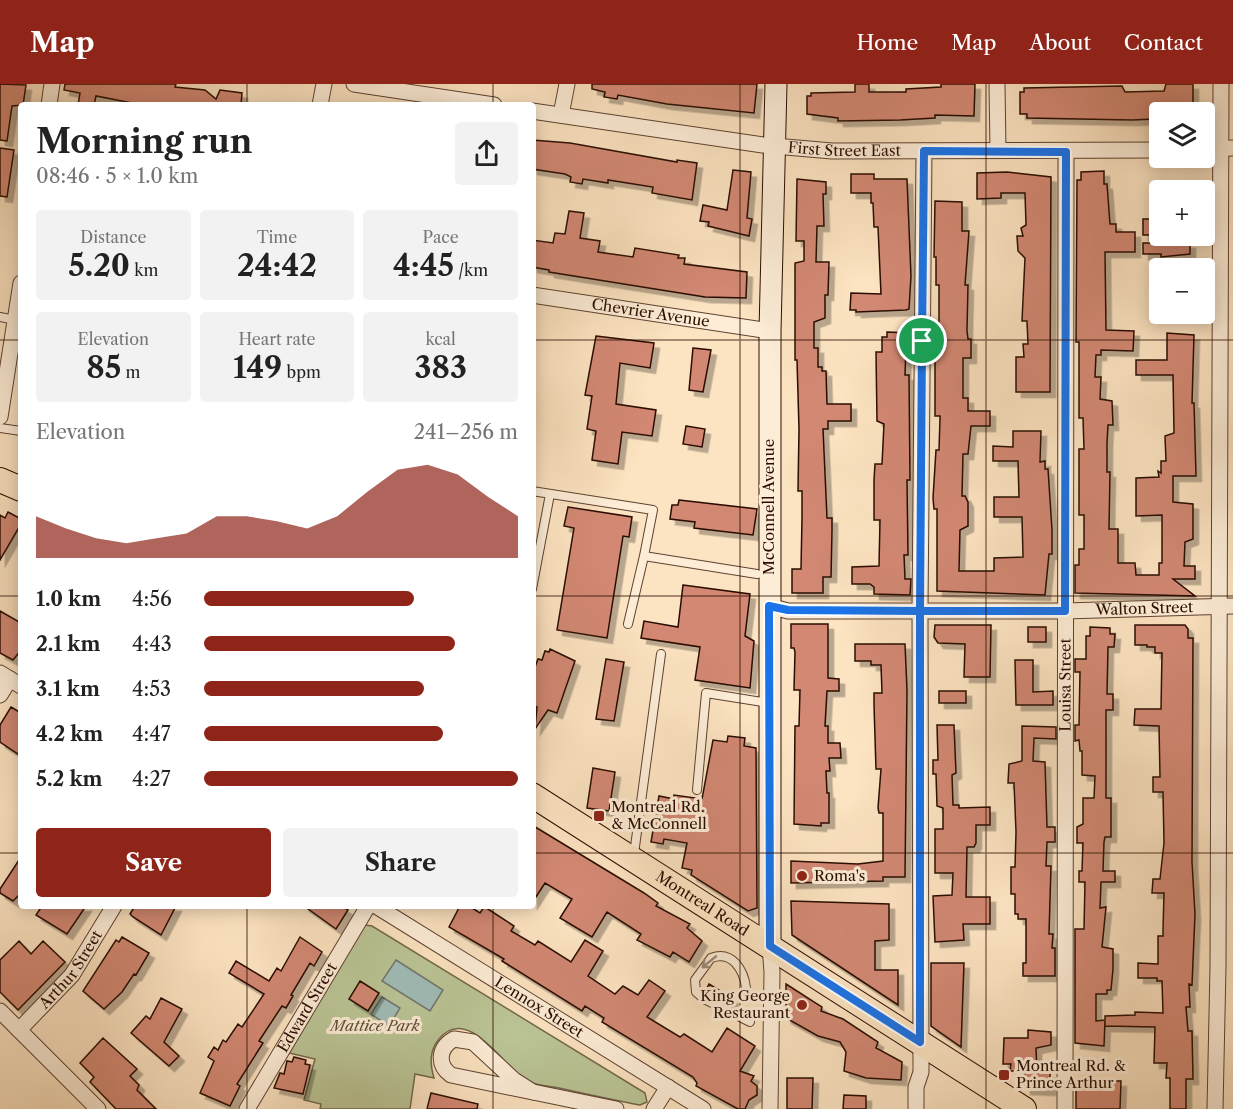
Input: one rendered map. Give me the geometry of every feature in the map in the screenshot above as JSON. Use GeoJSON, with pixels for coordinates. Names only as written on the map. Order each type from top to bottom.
{"type":"FeatureCollection","features":[{"type":"Feature","properties":{"kind":"main road","name":"McConnell Avenue"},"geometry":{"type":"LineString","coordinates":[[770,946],[770,331],[776,84]]}},
{"type":"Feature","properties":{"kind":"main road"},"geometry":{"type":"LineString","coordinates":[[0,480],[18,488]]}},
{"type":"Feature","properties":{"kind":"main road","name":"Montreal Road"},"geometry":{"type":"LineString","coordinates":[[536,797],[1024,1109]]}},
{"type":"Feature","properties":{"kind":"street"},"geometry":{"type":"LineString","coordinates":[[49,102],[52,84]]}},
{"type":"Feature","properties":{"kind":"street"},"geometry":{"type":"LineString","coordinates":[[321,102],[324,84]]}},
{"type":"Feature","properties":{"kind":"street"},"geometry":{"type":"LineString","coordinates":[[354,84],[425,89],[481,102]]}},
{"type":"Feature","properties":{"kind":"street"},"geometry":{"type":"LineString","coordinates":[[561,115],[567,84]]}},
{"type":"Feature","properties":{"kind":"street"},"geometry":{"type":"LineString","coordinates":[[997,84],[998,150]]}},
{"type":"Feature","properties":{"kind":"street"},"geometry":{"type":"LineString","coordinates":[[1215,1109],[1226,967],[1227,148],[1221,84]]}},
{"type":"Feature","properties":{"kind":"street","name":"First Street East"},"geometry":{"type":"LineString","coordinates":[[536,112],[775,146],[832,151],[1149,150]]}},
{"type":"Feature","properties":{"kind":"street"},"geometry":{"type":"LineString","coordinates":[[915,1109],[916,1087],[921,1072],[920,611],[924,151]]}},
{"type":"Feature","properties":{"kind":"street","name":"Louisa Street"},"geometry":{"type":"LineString","coordinates":[[1065,1109],[1066,152]]}},
{"type":"Feature","properties":{"kind":"street"},"geometry":{"type":"LineString","coordinates":[[0,417],[8,318],[18,291]]}},
{"type":"Feature","properties":{"kind":"street","name":"Chevrier Avenue"},"geometry":{"type":"LineString","coordinates":[[536,296],[770,331]]}},
{"type":"Feature","properties":{"kind":"street","name":"Walton Street"},"geometry":{"type":"LineString","coordinates":[[769,606],[788,610],[920,611],[1065,611],[1225,607]]}},
{"type":"Feature","properties":{"kind":"street"},"geometry":{"type":"LineString","coordinates":[[0,695],[10,679]]}},
{"type":"Feature","properties":{"kind":"street","name":"Arthur Street"},"geometry":{"type":"LineString","coordinates":[[19,1030],[72,975],[112,909]]}},
{"type":"Feature","properties":{"kind":"street","name":"Edward Street"},"geometry":{"type":"LineString","coordinates":[[248,1109],[366,909]]}},
{"type":"Feature","properties":{"kind":"street","name":"Lennox Street"},"geometry":{"type":"LineString","coordinates":[[381,909],[703,1109]]}},
{"type":"Feature","properties":{"kind":"street","name":"McConnell Avenue"},"geometry":{"type":"LineString","coordinates":[[770,946],[772,972],[770,1109]]}},
{"type":"Feature","properties":{"kind":"street"},"geometry":{"type":"LineString","coordinates":[[0,1011],[98,1109]]}},
{"type":"Feature","properties":{"kind":"street"},"geometry":{"type":"LineString","coordinates":[[533,1092],[514,1080],[473,1042],[458,1039],[444,1047],[441,1062],[451,1075],[533,1092],[616,1109]]}},
{"type":"Feature","properties":{"kind":"street"},"geometry":{"type":"LineString","coordinates":[[654,1109],[668,1088]]}},
{"type":"Feature","properties":{"kind":"lane"},"geometry":{"type":"LineString","coordinates":[[0,428],[18,431]]}},
{"type":"Feature","properties":{"kind":"lane"},"geometry":{"type":"LineString","coordinates":[[536,492],[653,510],[628,624]]}},
{"type":"Feature","properties":{"kind":"lane"},"geometry":{"type":"LineString","coordinates":[[536,568],[550,494]]}},
{"type":"Feature","properties":{"kind":"lane"},"geometry":{"type":"LineString","coordinates":[[644,556],[757,574]]}},
{"type":"Feature","properties":{"kind":"lane"},"geometry":{"type":"LineString","coordinates":[[633,858],[661,654]]}},
{"type":"Feature","properties":{"kind":"lane"},"geometry":{"type":"LineString","coordinates":[[697,790],[706,693],[770,704]]}},
{"type":"Feature","properties":{"kind":"lane"},"geometry":{"type":"LineString","coordinates":[[746,988],[745,978],[739,966],[723,956],[711,958],[695,980],[696,992],[704,999],[750,1022]]}},
{"type":"Feature","properties":{"kind":"green space","name":"Mattice Park"},"geometry":{"type":"Polygon","coordinates":[[[365,925],[372,926],[645,1093],[647,1102],[640,1105],[531,1083],[518,1074],[486,1042],[474,1033],[462,1029],[450,1030],[439,1039],[433,1048],[431,1058],[434,1078],[415,1074],[410,1109],[320,1109],[321,1104],[304,1100],[315,1059],[285,1052],[365,925]]]}},
{"type":"Feature","properties":{"kind":"water"},"geometry":{"type":"Polygon","coordinates":[[[396,960],[443,990],[430,1011],[382,981],[396,960]]]}},
{"type":"Feature","properties":{"kind":"water"},"geometry":{"type":"Polygon","coordinates":[[[382,997],[400,1008],[389,1026],[371,1014],[382,997]]]}},
{"type":"Feature","properties":{"kind":"building"},"geometry":{"type":"Polygon","coordinates":[[[0,84],[26,85],[23,102],[12,106],[7,141],[0,140],[0,84]]]}},
{"type":"Feature","properties":{"kind":"building"},"geometry":{"type":"Polygon","coordinates":[[[65,84],[176,84],[175,87],[205,90],[216,99],[220,90],[242,93],[241,102],[127,102],[96,96],[95,102],[78,102],[80,93],[64,90],[65,84]]]}},
{"type":"Feature","properties":{"kind":"building"},"geometry":{"type":"Polygon","coordinates":[[[592,84],[757,84],[754,113],[667,104],[618,95],[617,99],[604,97],[605,92],[592,89],[592,84]]]}},
{"type":"Feature","properties":{"kind":"building"},"geometry":{"type":"Polygon","coordinates":[[[855,84],[869,84],[869,92],[906,92],[906,89],[941,87],[941,84],[975,84],[974,116],[935,115],[935,118],[838,121],[838,118],[807,114],[807,96],[811,96],[811,93],[855,92],[855,84]]]}},
{"type":"Feature","properties":{"kind":"building"},"geometry":{"type":"Polygon","coordinates":[[[1166,84],[1193,84],[1193,102],[1149,102],[1149,119],[1027,118],[1027,114],[1020,114],[1020,92],[1024,92],[1024,88],[1122,86],[1125,92],[1164,91],[1166,84]]]}},
{"type":"Feature","properties":{"kind":"building"},"geometry":{"type":"Polygon","coordinates":[[[536,140],[570,143],[677,162],[677,160],[697,163],[692,200],[652,193],[653,187],[608,180],[608,183],[583,179],[582,184],[570,182],[571,177],[536,170],[536,140]]]}},
{"type":"Feature","properties":{"kind":"building"},"geometry":{"type":"Polygon","coordinates":[[[0,148],[14,150],[7,197],[0,196],[0,148]]]}},
{"type":"Feature","properties":{"kind":"building"},"geometry":{"type":"Polygon","coordinates":[[[733,170],[751,172],[747,218],[752,219],[749,236],[708,226],[709,222],[700,221],[703,205],[727,210],[733,170]]]}},
{"type":"Feature","properties":{"kind":"building"},"geometry":{"type":"Polygon","coordinates":[[[1104,171],[1110,224],[1116,224],[1116,232],[1135,232],[1135,252],[1105,252],[1106,330],[1134,331],[1133,351],[1101,350],[1101,355],[1096,355],[1095,377],[1101,377],[1100,399],[1112,401],[1113,425],[1108,425],[1107,443],[1107,472],[1110,472],[1109,529],[1118,529],[1118,563],[1135,563],[1136,575],[1159,575],[1159,563],[1162,563],[1162,515],[1136,516],[1136,478],[1159,477],[1161,461],[1166,461],[1165,436],[1174,433],[1173,375],[1136,375],[1136,360],[1167,360],[1167,333],[1194,335],[1192,403],[1194,403],[1196,476],[1173,476],[1173,502],[1193,504],[1193,539],[1185,542],[1184,566],[1195,566],[1195,579],[1173,579],[1195,596],[1075,593],[1075,565],[1079,565],[1079,549],[1084,549],[1084,515],[1079,515],[1079,449],[1084,449],[1083,418],[1079,418],[1079,342],[1076,342],[1077,180],[1081,180],[1081,172],[1104,171]]]}},
{"type":"Feature","properties":{"kind":"building"},"geometry":{"type":"Polygon","coordinates":[[[1007,172],[1051,177],[1050,392],[1016,392],[1016,357],[1024,357],[1023,344],[1028,344],[1027,321],[1022,321],[1025,258],[1018,251],[1017,236],[1023,236],[1021,228],[1026,225],[1025,193],[1001,193],[1001,198],[977,199],[977,173],[1007,172]]]}},
{"type":"Feature","properties":{"kind":"building"},"geometry":{"type":"Polygon","coordinates":[[[851,174],[874,174],[874,179],[907,179],[911,276],[909,309],[856,312],[856,310],[850,310],[851,293],[881,294],[878,227],[874,227],[871,193],[851,193],[851,174]]]}},
{"type":"Feature","properties":{"kind":"building"},"geometry":{"type":"Polygon","coordinates":[[[797,179],[826,182],[826,194],[823,194],[824,226],[817,226],[816,262],[829,262],[828,295],[825,295],[825,318],[814,322],[814,348],[818,348],[818,367],[826,371],[827,404],[851,404],[851,421],[828,421],[828,429],[823,429],[827,518],[832,518],[832,531],[831,577],[823,577],[823,593],[792,593],[792,569],[801,569],[802,518],[802,491],[798,491],[799,429],[797,360],[795,360],[795,263],[804,261],[804,241],[796,241],[797,179]]]}},
{"type":"Feature","properties":{"kind":"building"},"geometry":{"type":"Polygon","coordinates":[[[935,201],[962,202],[962,231],[969,231],[965,285],[968,285],[967,331],[968,339],[971,339],[971,358],[963,358],[963,398],[968,398],[968,411],[990,411],[990,426],[971,426],[968,454],[963,454],[962,496],[965,496],[968,502],[968,526],[960,530],[959,571],[994,571],[994,558],[1023,557],[1022,517],[994,517],[994,497],[1019,497],[1018,461],[993,461],[993,446],[1013,447],[1013,431],[1041,431],[1040,462],[1045,461],[1045,469],[1048,469],[1052,530],[1052,554],[1049,554],[1045,595],[937,591],[937,509],[934,509],[933,498],[936,450],[939,450],[940,416],[935,416],[935,333],[939,333],[939,285],[936,285],[936,257],[934,257],[935,201]]]}},
{"type":"Feature","properties":{"kind":"building"},"geometry":{"type":"Polygon","coordinates":[[[569,211],[584,213],[580,238],[600,241],[598,252],[633,257],[635,248],[679,255],[678,258],[685,258],[684,264],[747,272],[746,298],[705,297],[549,272],[549,270],[536,268],[536,241],[553,243],[555,233],[565,234],[569,211]]]}},
{"type":"Feature","properties":{"kind":"building"},"geometry":{"type":"Polygon","coordinates":[[[1143,219],[1149,219],[1149,235],[1143,235],[1143,219]]]}},
{"type":"Feature","properties":{"kind":"building"},"geometry":{"type":"Polygon","coordinates":[[[1143,243],[1149,243],[1149,246],[1190,246],[1190,254],[1161,257],[1161,254],[1143,254],[1143,243]]]}},
{"type":"Feature","properties":{"kind":"building"},"geometry":{"type":"Polygon","coordinates":[[[887,332],[910,333],[910,348],[906,348],[905,375],[909,375],[908,555],[904,555],[905,579],[911,579],[910,595],[874,594],[874,587],[870,584],[852,584],[852,567],[879,566],[880,520],[874,520],[874,480],[875,464],[882,464],[884,424],[877,421],[876,352],[882,352],[882,337],[887,337],[887,332]]]}},
{"type":"Feature","properties":{"kind":"building"},"geometry":{"type":"Polygon","coordinates":[[[596,336],[654,343],[650,368],[620,363],[616,404],[656,410],[652,436],[622,432],[618,464],[592,460],[596,431],[587,429],[592,396],[585,395],[596,336]]]}},
{"type":"Feature","properties":{"kind":"building"},"geometry":{"type":"Polygon","coordinates":[[[693,348],[711,350],[703,392],[689,390],[693,348]]]}},
{"type":"Feature","properties":{"kind":"building"},"geometry":{"type":"Polygon","coordinates":[[[686,426],[705,429],[702,447],[683,444],[686,426]]]}},
{"type":"Feature","properties":{"kind":"building"},"geometry":{"type":"Polygon","coordinates":[[[679,500],[757,509],[753,535],[694,528],[695,522],[670,519],[672,505],[678,505],[679,500]]]}},
{"type":"Feature","properties":{"kind":"building"},"geometry":{"type":"Polygon","coordinates":[[[568,507],[632,517],[629,537],[623,536],[607,638],[557,630],[574,528],[564,526],[568,507]]]}},
{"type":"Feature","properties":{"kind":"building"},"geometry":{"type":"Polygon","coordinates":[[[8,512],[18,517],[18,529],[0,560],[0,515],[5,518],[8,512]]]}},
{"type":"Feature","properties":{"kind":"building"},"geometry":{"type":"Polygon","coordinates":[[[683,585],[750,594],[745,636],[754,641],[750,688],[695,680],[700,647],[641,638],[644,621],[678,627],[683,585]]]}},
{"type":"Feature","properties":{"kind":"building"},"geometry":{"type":"Polygon","coordinates":[[[0,611],[18,621],[18,654],[13,660],[0,653],[0,611]]]}},
{"type":"Feature","properties":{"kind":"building"},"geometry":{"type":"Polygon","coordinates":[[[791,624],[828,624],[828,678],[839,679],[839,691],[827,691],[825,726],[828,726],[828,743],[840,743],[841,758],[829,758],[830,771],[826,771],[829,823],[821,823],[821,826],[794,824],[795,726],[799,726],[800,690],[794,690],[795,652],[794,648],[791,648],[791,624]]]}},
{"type":"Feature","properties":{"kind":"building"},"geometry":{"type":"Polygon","coordinates":[[[935,625],[991,625],[990,677],[964,677],[965,644],[938,643],[934,637],[935,625]]]}},
{"type":"Feature","properties":{"kind":"building"},"geometry":{"type":"Polygon","coordinates":[[[1135,625],[1185,625],[1188,629],[1188,638],[1193,638],[1192,862],[1195,914],[1192,985],[1189,984],[1190,1007],[1186,1007],[1188,1031],[1192,1031],[1193,1079],[1186,1079],[1186,1109],[1170,1109],[1170,1078],[1166,1078],[1167,1063],[1154,1063],[1155,1027],[1105,1026],[1105,1021],[1104,1046],[1075,1043],[1075,929],[1084,929],[1085,882],[1079,882],[1079,871],[1082,871],[1083,843],[1077,843],[1077,827],[1083,824],[1083,798],[1094,798],[1095,776],[1082,775],[1082,751],[1080,751],[1079,740],[1075,741],[1075,725],[1079,725],[1080,672],[1075,672],[1075,659],[1086,659],[1086,636],[1090,636],[1090,627],[1110,628],[1110,634],[1115,634],[1114,647],[1108,647],[1107,694],[1113,694],[1113,710],[1106,710],[1106,798],[1111,798],[1111,837],[1105,837],[1103,871],[1115,871],[1115,882],[1101,882],[1100,908],[1106,907],[1102,947],[1113,949],[1113,969],[1111,990],[1107,990],[1107,994],[1096,994],[1096,1021],[1105,1020],[1105,1016],[1135,1015],[1135,1012],[1163,1013],[1162,981],[1157,981],[1157,978],[1138,978],[1138,963],[1158,964],[1158,936],[1163,936],[1164,893],[1152,893],[1153,879],[1160,879],[1164,843],[1163,792],[1153,792],[1153,777],[1160,777],[1159,726],[1134,725],[1135,709],[1161,709],[1162,653],[1155,653],[1155,647],[1135,645],[1135,625]]]}},
{"type":"Feature","properties":{"kind":"building"},"geometry":{"type":"Polygon","coordinates":[[[1028,627],[1046,627],[1046,642],[1028,642],[1028,627]]]}},
{"type":"Feature","properties":{"kind":"building"},"geometry":{"type":"Polygon","coordinates":[[[855,644],[905,644],[907,690],[905,877],[883,877],[883,881],[791,883],[791,861],[858,864],[883,861],[883,813],[879,813],[878,808],[881,769],[876,769],[874,705],[874,693],[882,693],[881,665],[871,665],[871,661],[855,661],[855,644]]]}},
{"type":"Feature","properties":{"kind":"building"},"geometry":{"type":"Polygon","coordinates":[[[550,649],[575,661],[557,713],[548,710],[536,728],[536,664],[538,659],[542,660],[545,651],[549,652],[550,649]]]}},
{"type":"Feature","properties":{"kind":"building"},"geometry":{"type":"Polygon","coordinates":[[[606,659],[624,662],[614,721],[596,719],[606,659]]]}},
{"type":"Feature","properties":{"kind":"building"},"geometry":{"type":"Polygon","coordinates":[[[1015,660],[1033,660],[1033,692],[1053,691],[1053,705],[1016,705],[1015,660]]]}},
{"type":"Feature","properties":{"kind":"building"},"geometry":{"type":"Polygon","coordinates":[[[939,691],[966,691],[966,703],[939,703],[939,691]]]}},
{"type":"Feature","properties":{"kind":"building"},"geometry":{"type":"Polygon","coordinates":[[[11,707],[18,711],[18,754],[0,742],[0,725],[11,707]]]}},
{"type":"Feature","properties":{"kind":"building"},"geometry":{"type":"Polygon","coordinates":[[[937,725],[954,725],[956,773],[952,775],[953,805],[959,805],[959,808],[990,807],[990,825],[976,825],[976,843],[974,847],[967,847],[966,897],[990,897],[990,924],[963,924],[964,940],[935,942],[933,896],[952,895],[953,873],[935,873],[935,829],[943,829],[943,808],[937,806],[936,774],[933,774],[933,760],[938,760],[937,725]]]}},
{"type":"Feature","properties":{"kind":"building"},"geometry":{"type":"Polygon","coordinates":[[[1022,726],[1056,727],[1056,739],[1034,738],[1033,761],[1045,762],[1047,827],[1055,827],[1055,842],[1047,842],[1046,866],[1051,866],[1049,934],[1053,934],[1052,948],[1055,948],[1055,976],[1023,976],[1023,963],[1026,963],[1026,919],[1018,919],[1018,914],[1015,914],[1015,894],[1011,894],[1011,867],[1015,867],[1016,832],[1014,783],[1008,783],[1009,764],[1022,761],[1022,726]]]}},
{"type":"Feature","properties":{"kind":"building"},"geometry":{"type":"Polygon","coordinates":[[[728,736],[745,738],[744,746],[756,748],[757,908],[748,911],[691,875],[692,870],[682,868],[687,843],[664,839],[663,844],[651,842],[659,796],[674,799],[674,795],[702,799],[713,740],[727,742],[728,736]]]}},
{"type":"Feature","properties":{"kind":"building"},"geometry":{"type":"Polygon","coordinates":[[[593,768],[615,772],[609,811],[587,808],[593,768]]]}},
{"type":"Feature","properties":{"kind":"building"},"geometry":{"type":"Polygon","coordinates":[[[536,827],[644,893],[658,903],[656,906],[690,924],[687,928],[702,941],[689,962],[673,952],[670,957],[637,940],[641,934],[607,912],[592,937],[560,918],[572,899],[545,883],[536,897],[536,827]]]}},
{"type":"Feature","properties":{"kind":"building"},"geometry":{"type":"Polygon","coordinates":[[[18,862],[18,896],[13,901],[0,893],[0,889],[18,862]]]}},
{"type":"Feature","properties":{"kind":"building"},"geometry":{"type":"Polygon","coordinates":[[[791,901],[889,904],[889,940],[875,941],[875,970],[898,970],[898,1005],[792,935],[791,901]]]}},
{"type":"Feature","properties":{"kind":"building"},"geometry":{"type":"Polygon","coordinates":[[[40,909],[84,909],[67,934],[36,915],[40,909]]]}},
{"type":"Feature","properties":{"kind":"building"},"geometry":{"type":"Polygon","coordinates":[[[133,909],[174,909],[161,935],[130,914],[133,909]]]}},
{"type":"Feature","properties":{"kind":"building"},"geometry":{"type":"Polygon","coordinates":[[[308,909],[348,910],[336,929],[308,909]]]}},
{"type":"Feature","properties":{"kind":"building"},"geometry":{"type":"Polygon","coordinates":[[[458,909],[474,909],[480,913],[483,909],[488,909],[514,926],[511,931],[535,945],[538,941],[571,962],[585,940],[603,951],[588,976],[615,994],[623,986],[638,995],[649,980],[665,991],[647,1017],[680,1037],[684,1034],[712,1052],[727,1028],[755,1046],[740,1071],[754,1076],[751,1081],[757,1086],[757,1095],[749,1100],[745,1109],[738,1109],[696,1086],[697,1083],[693,1077],[602,1022],[604,1018],[585,1006],[582,1011],[502,961],[504,959],[449,927],[458,909]]]}},
{"type":"Feature","properties":{"kind":"building"},"geometry":{"type":"Polygon","coordinates":[[[122,937],[149,953],[136,975],[134,974],[122,992],[104,1009],[83,991],[116,940],[119,942],[122,937]]]}},
{"type":"Feature","properties":{"kind":"building"},"geometry":{"type":"Polygon","coordinates":[[[300,937],[322,952],[314,966],[310,963],[286,1008],[282,1006],[259,1041],[263,1043],[237,1084],[240,1086],[230,1106],[200,1093],[214,1061],[208,1057],[214,1047],[218,1050],[223,1040],[226,1042],[238,1024],[242,1027],[264,994],[229,973],[236,961],[269,981],[277,968],[281,971],[300,937]]]}},
{"type":"Feature","properties":{"kind":"building"},"geometry":{"type":"Polygon","coordinates":[[[19,941],[31,954],[43,941],[65,962],[18,1010],[0,992],[0,960],[19,941]]]}},
{"type":"Feature","properties":{"kind":"building"},"geometry":{"type":"Polygon","coordinates":[[[931,963],[964,963],[961,1047],[931,1026],[931,963]]]}},
{"type":"Feature","properties":{"kind":"building"},"geometry":{"type":"Polygon","coordinates":[[[360,981],[379,993],[368,1011],[349,999],[360,981]]]}},
{"type":"Feature","properties":{"kind":"building"},"geometry":{"type":"Polygon","coordinates":[[[709,984],[733,999],[730,1005],[705,992],[709,984]]]}},
{"type":"Feature","properties":{"kind":"building"},"geometry":{"type":"Polygon","coordinates":[[[786,984],[822,1007],[821,1011],[843,1019],[878,1042],[876,1048],[902,1062],[901,1080],[866,1078],[844,1071],[846,1052],[840,1042],[818,1036],[786,1018],[786,984]]]}},
{"type":"Feature","properties":{"kind":"building"},"geometry":{"type":"Polygon","coordinates":[[[161,998],[182,1009],[164,1042],[179,1056],[169,1066],[131,1033],[146,1016],[150,1019],[161,998]]]}},
{"type":"Feature","properties":{"kind":"building"},"geometry":{"type":"Polygon","coordinates":[[[1028,1030],[1051,1032],[1051,1045],[1036,1048],[1037,1073],[1050,1073],[1050,1090],[1025,1089],[1025,1071],[1010,1071],[1011,1064],[1003,1064],[1004,1038],[1028,1038],[1028,1030]]]}},
{"type":"Feature","properties":{"kind":"building"},"geometry":{"type":"Polygon","coordinates":[[[103,1038],[137,1069],[130,1076],[139,1085],[137,1090],[156,1109],[116,1109],[90,1082],[94,1077],[80,1063],[103,1038]]]}},
{"type":"Feature","properties":{"kind":"building"},"geometry":{"type":"Polygon","coordinates":[[[294,1057],[306,1060],[305,1064],[310,1065],[303,1094],[274,1088],[280,1073],[284,1074],[287,1061],[292,1062],[294,1057]]]}},
{"type":"Feature","properties":{"kind":"building"},"geometry":{"type":"Polygon","coordinates":[[[787,1078],[813,1078],[812,1109],[787,1109],[787,1078]]]}},
{"type":"Feature","properties":{"kind":"building"},"geometry":{"type":"Polygon","coordinates":[[[1102,1081],[1121,1081],[1120,1109],[1076,1109],[1076,1083],[1102,1084],[1102,1081]]]}},
{"type":"Feature","properties":{"kind":"building"},"geometry":{"type":"Polygon","coordinates":[[[431,1093],[478,1104],[477,1109],[427,1109],[431,1093]]]}},
{"type":"Feature","properties":{"kind":"building"},"geometry":{"type":"Polygon","coordinates":[[[844,1095],[866,1096],[866,1109],[843,1109],[844,1095]]]}},
{"type":"Feature","properties":{"kind":"place","name":"Montreal Rd. & McConnell"},"geometry":{"type":"Point","coordinates":[599,816]}},
{"type":"Feature","properties":{"kind":"place","name":"Roma's"},"geometry":{"type":"Point","coordinates":[802,876]}},
{"type":"Feature","properties":{"kind":"place","name":"King George Restaurant"},"geometry":{"type":"Point","coordinates":[802,1005]}},
{"type":"Feature","properties":{"kind":"place","name":"Montreal Rd. & Prince Arthur"},"geometry":{"type":"Point","coordinates":[1004,1075]}},
{"type":"Feature","properties":{"kind":"route"},"geometry":{"type":"LineString","coordinates":[[922,341],[920,611],[788,610],[769,606],[768,905],[770,946],[920,1042],[920,611],[1065,611],[1066,152],[924,151],[922,341]]}}]}
